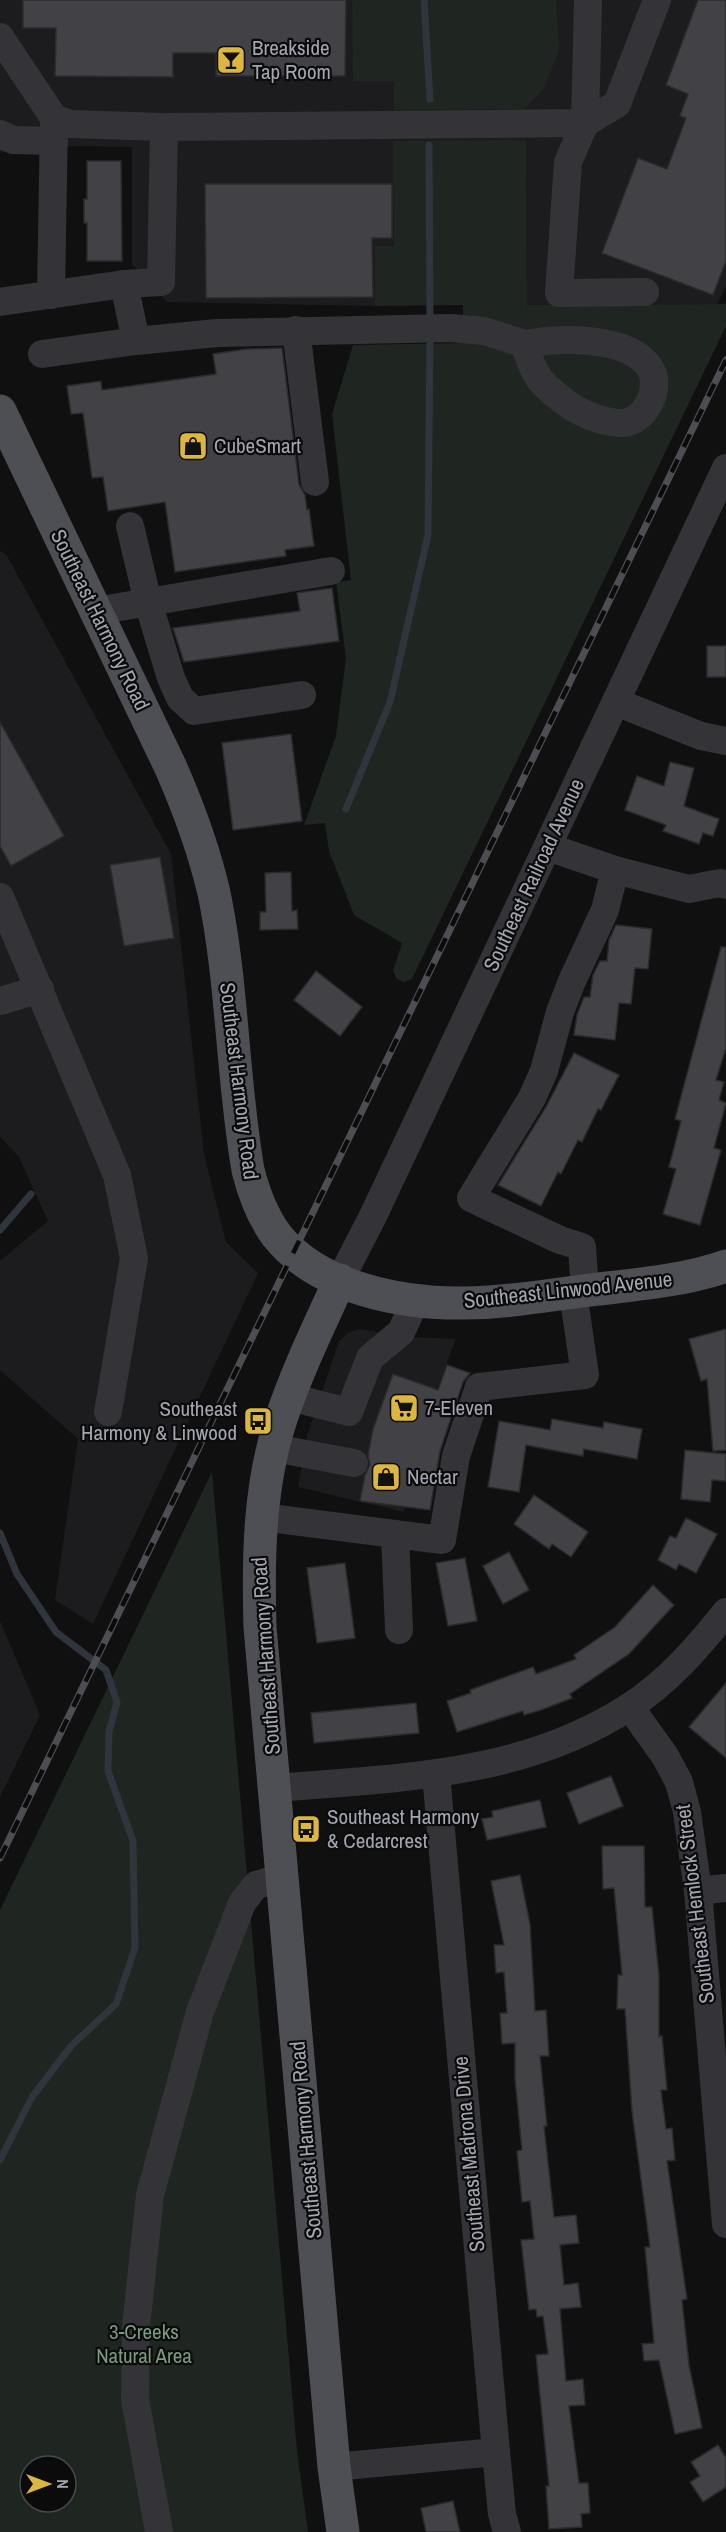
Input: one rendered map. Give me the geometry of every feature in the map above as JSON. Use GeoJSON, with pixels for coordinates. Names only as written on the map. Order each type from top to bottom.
{"type":"FeatureCollection","features":[{"type":"Feature","properties":{"kind":"main road","name":"Southeast Harmony Road"},"geometry":{"type":"LineString","coordinates":[[0,411],[171,768],[196,829],[206,860],[220,927],[244,1143],[253,1193],[269,1224],[286,1245],[317,1268],[340,1280],[299,1370],[274,1448],[262,1516],[259,1571],[260,1627],[334,2467],[343,2532]]}},
{"type":"Feature","properties":{"kind":"main road","name":"Southeast Linwood Avenue"},"geometry":{"type":"LineString","coordinates":[[340,1280],[374,1292],[416,1300],[464,1304],[685,1277],[726,1266]]}},
{"type":"Feature","properties":{"kind":"street"},"geometry":{"type":"LineString","coordinates":[[588,0],[585,123],[568,162],[559,293],[645,292]]}},
{"type":"Feature","properties":{"kind":"street"},"geometry":{"type":"LineString","coordinates":[[0,134],[13,140],[70,124],[164,128],[585,123],[617,104],[657,0]]}},
{"type":"Feature","properties":{"kind":"street"},"geometry":{"type":"LineString","coordinates":[[0,37],[54,129],[51,295]]}},
{"type":"Feature","properties":{"kind":"street"},"geometry":{"type":"LineString","coordinates":[[0,302],[124,284],[161,282],[164,128]]}},
{"type":"Feature","properties":{"kind":"street"},"geometry":{"type":"LineString","coordinates":[[124,284],[136,341]]}},
{"type":"Feature","properties":{"kind":"street"},"geometry":{"type":"LineString","coordinates":[[42,354],[218,333],[392,328],[451,328],[484,331],[525,344]]}},
{"type":"Feature","properties":{"kind":"street"},"geometry":{"type":"LineString","coordinates":[[296,330],[315,482]]}},
{"type":"Feature","properties":{"kind":"street","name":"Southeast Railroad Avenue"},"geometry":{"type":"LineString","coordinates":[[340,1280],[373,1216],[726,468]]}},
{"type":"Feature","properties":{"kind":"street"},"geometry":{"type":"LineString","coordinates":[[130,526],[148,602],[171,678],[180,698],[194,711],[302,695]]}},
{"type":"Feature","properties":{"kind":"street"},"geometry":{"type":"LineString","coordinates":[[96,611],[331,571]]}},
{"type":"Feature","properties":{"kind":"street"},"geometry":{"type":"LineString","coordinates":[[616,702],[701,736],[726,741]]}},
{"type":"Feature","properties":{"kind":"street"},"geometry":{"type":"LineString","coordinates":[[548,847],[615,870],[689,889],[726,885]]}},
{"type":"Feature","properties":{"kind":"street"},"geometry":{"type":"LineString","coordinates":[[262,1516],[442,1540],[456,1456],[479,1388],[585,1375],[579,1291],[582,1247],[560,1240],[471,1198],[532,1098],[544,1071],[560,1012],[605,910],[615,870]]}},
{"type":"Feature","properties":{"kind":"street"},"geometry":{"type":"LineString","coordinates":[[0,897],[117,1175],[134,1258],[108,1412]]}},
{"type":"Feature","properties":{"kind":"street"},"geometry":{"type":"LineString","coordinates":[[0,1001],[40,989]]}},
{"type":"Feature","properties":{"kind":"street"},"geometry":{"type":"LineString","coordinates":[[289,1397],[349,1412],[370,1358],[401,1332],[416,1300]]}},
{"type":"Feature","properties":{"kind":"street"},"geometry":{"type":"LineString","coordinates":[[274,1448],[354,1463]]}},
{"type":"Feature","properties":{"kind":"street"},"geometry":{"type":"LineString","coordinates":[[395,1534],[399,1630]]}},
{"type":"Feature","properties":{"kind":"street"},"geometry":{"type":"LineString","coordinates":[[275,1788],[436,1774],[537,1752],[585,1732],[630,1707],[672,1673],[726,1612]]}},
{"type":"Feature","properties":{"kind":"street","name":"Southeast Hemlock Street"},"geometry":{"type":"LineString","coordinates":[[630,1707],[665,1756],[679,1782],[687,1812],[698,1891],[722,2138],[726,2223]]}},
{"type":"Feature","properties":{"kind":"street","name":"Southeast Madrona Drive"},"geometry":{"type":"LineString","coordinates":[[436,1774],[496,2452],[502,2514],[507,2532]]}},
{"type":"Feature","properties":{"kind":"street"},"geometry":{"type":"LineString","coordinates":[[159,2532],[135,2398],[136,2327],[150,2195],[200,2012],[242,1903],[256,1885],[283,1877]]}},
{"type":"Feature","properties":{"kind":"street"},"geometry":{"type":"LineString","coordinates":[[698,1891],[726,1888]]}},
{"type":"Feature","properties":{"kind":"street"},"geometry":{"type":"LineString","coordinates":[[334,2467],[496,2452]]}},
{"type":"Feature","properties":{"kind":"shaded area"},"geometry":{"type":"Polygon","coordinates":[[[0,0],[726,0],[726,286],[717,304],[527,305],[526,141],[394,141],[394,246],[375,246],[375,306],[167,302],[132,264],[132,147],[74,146],[35,151],[0,152],[0,0]]]}},
{"type":"Feature","properties":{"kind":"shaded area"},"geometry":{"type":"Polygon","coordinates":[[[0,551],[6,554],[171,854],[204,1154],[226,1242],[258,1273],[93,1624],[55,1600],[78,1439],[0,1370],[0,1261],[48,1221],[19,1157],[0,1137],[0,551]]]}},
{"type":"Feature","properties":{"kind":"shaded area"},"geometry":{"type":"Polygon","coordinates":[[[359,1329],[407,1337],[456,1339],[415,1446],[404,1512],[298,1487],[307,1436],[339,1341],[348,1333],[359,1329]]]}},
{"type":"Feature","properties":{"kind":"shaded area"},"geometry":{"type":"Polygon","coordinates":[[[0,1621],[40,1715],[0,1797],[0,1621]]]}},
{"type":"Feature","properties":{"kind":"green space"},"geometry":{"type":"Polygon","coordinates":[[[352,0],[556,0],[559,51],[543,90],[524,109],[394,110],[394,81],[353,81],[352,0]]]}},
{"type":"Feature","properties":{"kind":"green space"},"geometry":{"type":"Polygon","coordinates":[[[526,140],[527,305],[726,304],[726,326],[412,979],[404,982],[397,979],[393,971],[402,943],[354,915],[329,851],[325,823],[304,825],[336,736],[346,658],[336,582],[351,580],[332,414],[353,345],[463,343],[463,305],[375,306],[375,246],[394,246],[393,141],[526,140]]]}},
{"type":"Feature","properties":{"kind":"green space","name":"3-Creeks Natural Area"},"geometry":{"type":"Polygon","coordinates":[[[212,1472],[297,2451],[308,2532],[0,2532],[0,1910],[212,1472]]]}},
{"type":"Feature","properties":{"kind":"building"},"geometry":{"type":"Polygon","coordinates":[[[23,0],[346,0],[345,76],[216,76],[216,53],[173,53],[173,77],[55,76],[56,28],[23,28],[23,0]]]}},
{"type":"Feature","properties":{"kind":"building"},"geometry":{"type":"Polygon","coordinates":[[[698,0],[726,0],[726,261],[713,295],[602,253],[638,158],[667,169],[686,118],[680,116],[688,94],[666,85],[698,0]]]}},
{"type":"Feature","properties":{"kind":"building"},"geometry":{"type":"Polygon","coordinates":[[[87,161],[121,161],[122,261],[87,261],[87,223],[84,223],[84,199],[87,199],[87,161]]]}},
{"type":"Feature","properties":{"kind":"building"},"geometry":{"type":"Polygon","coordinates":[[[205,184],[392,184],[392,238],[372,238],[373,297],[206,298],[205,184]]]}},
{"type":"Feature","properties":{"kind":"building","name":"CubeSmart"},"geometry":{"type":"Polygon","coordinates":[[[282,348],[299,484],[305,495],[307,510],[309,509],[314,546],[285,550],[286,556],[175,572],[165,502],[108,511],[103,477],[92,478],[83,413],[71,414],[67,386],[101,381],[102,390],[216,374],[213,354],[247,349],[282,348]]]}},
{"type":"Feature","properties":{"kind":"building"},"geometry":{"type":"Polygon","coordinates":[[[332,588],[339,641],[184,662],[173,628],[300,611],[297,593],[332,588]]]}},
{"type":"Feature","properties":{"kind":"building"},"geometry":{"type":"Polygon","coordinates":[[[707,646],[726,646],[726,677],[707,677],[707,646]]]}},
{"type":"Feature","properties":{"kind":"building"},"geometry":{"type":"Polygon","coordinates":[[[0,722],[64,836],[11,866],[0,846],[0,722]]]}},
{"type":"Feature","properties":{"kind":"building"},"geometry":{"type":"Polygon","coordinates":[[[291,734],[302,821],[233,830],[222,743],[291,734]]]}},
{"type":"Feature","properties":{"kind":"building"},"geometry":{"type":"Polygon","coordinates":[[[670,762],[694,768],[684,806],[719,819],[713,836],[703,833],[699,844],[663,831],[666,825],[625,810],[637,776],[664,786],[670,762]]]}},
{"type":"Feature","properties":{"kind":"building"},"geometry":{"type":"Polygon","coordinates":[[[160,857],[174,938],[124,946],[110,865],[160,857]]]}},
{"type":"Feature","properties":{"kind":"building"},"geometry":{"type":"Polygon","coordinates":[[[291,872],[292,911],[297,910],[298,929],[260,930],[260,912],[266,912],[265,873],[291,872]]]}},
{"type":"Feature","properties":{"kind":"building"},"geometry":{"type":"Polygon","coordinates":[[[616,925],[652,929],[648,969],[635,968],[631,1004],[619,1003],[615,1040],[574,1035],[577,1015],[584,997],[590,997],[593,975],[600,961],[607,961],[609,940],[616,925]]]}},
{"type":"Feature","properties":{"kind":"building"},"geometry":{"type":"Polygon","coordinates":[[[721,947],[726,947],[726,1048],[716,1080],[724,1082],[719,1100],[726,1103],[714,1148],[721,1150],[700,1225],[663,1214],[676,1169],[669,1167],[681,1121],[675,1119],[721,947]]]}},
{"type":"Feature","properties":{"kind":"building"},"geometry":{"type":"Polygon","coordinates":[[[316,971],[362,1007],[340,1036],[294,1000],[316,971]]]}},
{"type":"Feature","properties":{"kind":"building"},"geometry":{"type":"Polygon","coordinates":[[[574,1053],[619,1075],[601,1110],[598,1109],[582,1142],[578,1140],[561,1174],[558,1172],[541,1206],[498,1185],[546,1107],[574,1053]]]}},
{"type":"Feature","properties":{"kind":"building"},"geometry":{"type":"Polygon","coordinates":[[[726,1329],[726,1450],[713,1451],[707,1379],[701,1381],[689,1339],[726,1329]]]}},
{"type":"Feature","properties":{"kind":"building"},"geometry":{"type":"Polygon","coordinates":[[[447,1365],[470,1373],[463,1382],[440,1451],[430,1510],[360,1501],[365,1475],[370,1465],[368,1455],[373,1429],[393,1374],[438,1390],[447,1365]]]}},
{"type":"Feature","properties":{"kind":"building"},"geometry":{"type":"Polygon","coordinates":[[[552,1419],[603,1428],[604,1422],[642,1429],[637,1459],[584,1449],[583,1456],[526,1445],[519,1492],[488,1487],[499,1421],[550,1430],[552,1419]]]}},
{"type":"Feature","properties":{"kind":"building"},"geometry":{"type":"Polygon","coordinates":[[[685,1450],[726,1454],[726,1481],[712,1480],[710,1502],[681,1499],[685,1450]]]}},
{"type":"Feature","properties":{"kind":"building"},"geometry":{"type":"Polygon","coordinates":[[[534,1495],[588,1532],[571,1557],[552,1544],[549,1549],[514,1524],[534,1495]]]}},
{"type":"Feature","properties":{"kind":"building"},"geometry":{"type":"Polygon","coordinates":[[[686,1518],[717,1534],[696,1573],[679,1564],[676,1570],[658,1560],[670,1536],[676,1538],[686,1518]]]}},
{"type":"Feature","properties":{"kind":"building"},"geometry":{"type":"Polygon","coordinates":[[[509,1552],[529,1590],[503,1604],[483,1566],[509,1552]]]}},
{"type":"Feature","properties":{"kind":"building"},"geometry":{"type":"Polygon","coordinates":[[[465,1558],[477,1621],[448,1626],[436,1563],[465,1558]]]}},
{"type":"Feature","properties":{"kind":"building"},"geometry":{"type":"Polygon","coordinates":[[[345,1563],[355,1638],[317,1643],[307,1568],[345,1563]]]}},
{"type":"Feature","properties":{"kind":"building"},"geometry":{"type":"Polygon","coordinates":[[[653,1585],[674,1605],[629,1654],[570,1694],[572,1698],[541,1710],[524,1715],[523,1711],[457,1732],[447,1701],[533,1667],[536,1674],[576,1659],[574,1655],[615,1627],[653,1585]]]}},
{"type":"Feature","properties":{"kind":"building"},"geometry":{"type":"Polygon","coordinates":[[[726,1683],[726,1758],[689,1727],[726,1683]]]}},
{"type":"Feature","properties":{"kind":"building"},"geometry":{"type":"Polygon","coordinates":[[[416,1703],[419,1733],[314,1743],[311,1713],[416,1703]]]}},
{"type":"Feature","properties":{"kind":"building"},"geometry":{"type":"Polygon","coordinates":[[[611,1776],[623,1806],[579,1824],[567,1793],[611,1776]]]}},
{"type":"Feature","properties":{"kind":"building"},"geometry":{"type":"Polygon","coordinates":[[[540,1800],[546,1827],[487,1840],[482,1819],[493,1817],[492,1811],[540,1800]]]}},
{"type":"Feature","properties":{"kind":"building"},"geometry":{"type":"Polygon","coordinates":[[[602,1846],[644,1846],[645,1907],[652,1907],[659,1976],[659,2037],[662,2036],[667,2090],[661,2090],[666,2129],[672,2128],[675,2160],[667,2161],[687,2299],[682,2300],[689,2365],[702,2428],[675,2434],[659,2360],[644,2361],[642,2344],[654,2343],[645,2247],[650,2247],[632,2111],[625,2009],[617,2009],[618,1975],[622,1975],[614,1888],[603,1889],[602,1846]]]}},
{"type":"Feature","properties":{"kind":"building"},"geometry":{"type":"Polygon","coordinates":[[[520,1875],[530,1924],[535,2011],[546,2010],[549,2056],[540,2056],[547,2126],[544,2126],[554,2217],[576,2215],[579,2243],[560,2245],[564,2285],[578,2283],[581,2307],[560,2309],[566,2381],[583,2379],[585,2405],[569,2406],[579,2483],[588,2483],[590,2513],[581,2514],[582,2527],[549,2529],[546,2486],[549,2486],[536,2355],[548,2354],[543,2316],[537,2317],[536,2309],[529,2310],[521,2240],[534,2239],[530,2201],[522,2202],[517,2151],[522,2150],[515,2079],[515,2043],[502,2044],[500,2013],[507,2013],[504,1972],[496,1973],[494,1945],[504,1945],[491,1881],[520,1875]]]}},
{"type":"Feature","properties":{"kind":"building"},"geometry":{"type":"Polygon","coordinates":[[[718,2445],[726,2458],[726,2487],[703,2502],[690,2482],[700,2476],[691,2462],[718,2445]]]}},
{"type":"Feature","properties":{"kind":"building"},"geometry":{"type":"Polygon","coordinates":[[[453,2501],[460,2532],[426,2532],[421,2508],[453,2501]]]}},
{"type":"Feature","properties":{"kind":"waterway"},"geometry":{"type":"LineString","coordinates":[[424,0],[430,99]]}},
{"type":"Feature","properties":{"kind":"waterway"},"geometry":{"type":"LineString","coordinates":[[429,145],[430,323]]}},
{"type":"Feature","properties":{"kind":"waterway"},"geometry":{"type":"LineString","coordinates":[[346,809],[390,702],[428,535],[430,334]]}},
{"type":"Feature","properties":{"kind":"waterway"},"geometry":{"type":"LineString","coordinates":[[0,1230],[31,1194]]}},
{"type":"Feature","properties":{"kind":"waterway"},"geometry":{"type":"LineString","coordinates":[[0,1533],[17,1574],[56,1632],[106,1670],[117,1702],[109,1732],[108,1771],[133,1841],[135,1948],[116,2004],[72,2045],[32,2097],[0,2160]]}},
{"type":"Feature","properties":{"kind":"railway"},"geometry":{"type":"LineString","coordinates":[[0,1858],[726,360]]}},
{"type":"Feature","properties":{"kind":"place","name":"Breakside Tap Room"},"geometry":{"type":"Point","coordinates":[231,60]}},
{"type":"Feature","properties":{"kind":"place","name":"CubeSmart"},"geometry":{"type":"Point","coordinates":[193,446]}},
{"type":"Feature","properties":{"kind":"place","name":"7-Eleven"},"geometry":{"type":"Point","coordinates":[404,1408]}},
{"type":"Feature","properties":{"kind":"place","name":"Southeast Harmony & Linwood"},"geometry":{"type":"Point","coordinates":[258,1421]}},
{"type":"Feature","properties":{"kind":"place","name":"Nectar"},"geometry":{"type":"Point","coordinates":[386,1477]}},
{"type":"Feature","properties":{"kind":"place","name":"Southeast Harmony & Cedarcrest"},"geometry":{"type":"Point","coordinates":[306,1829]}}]}
